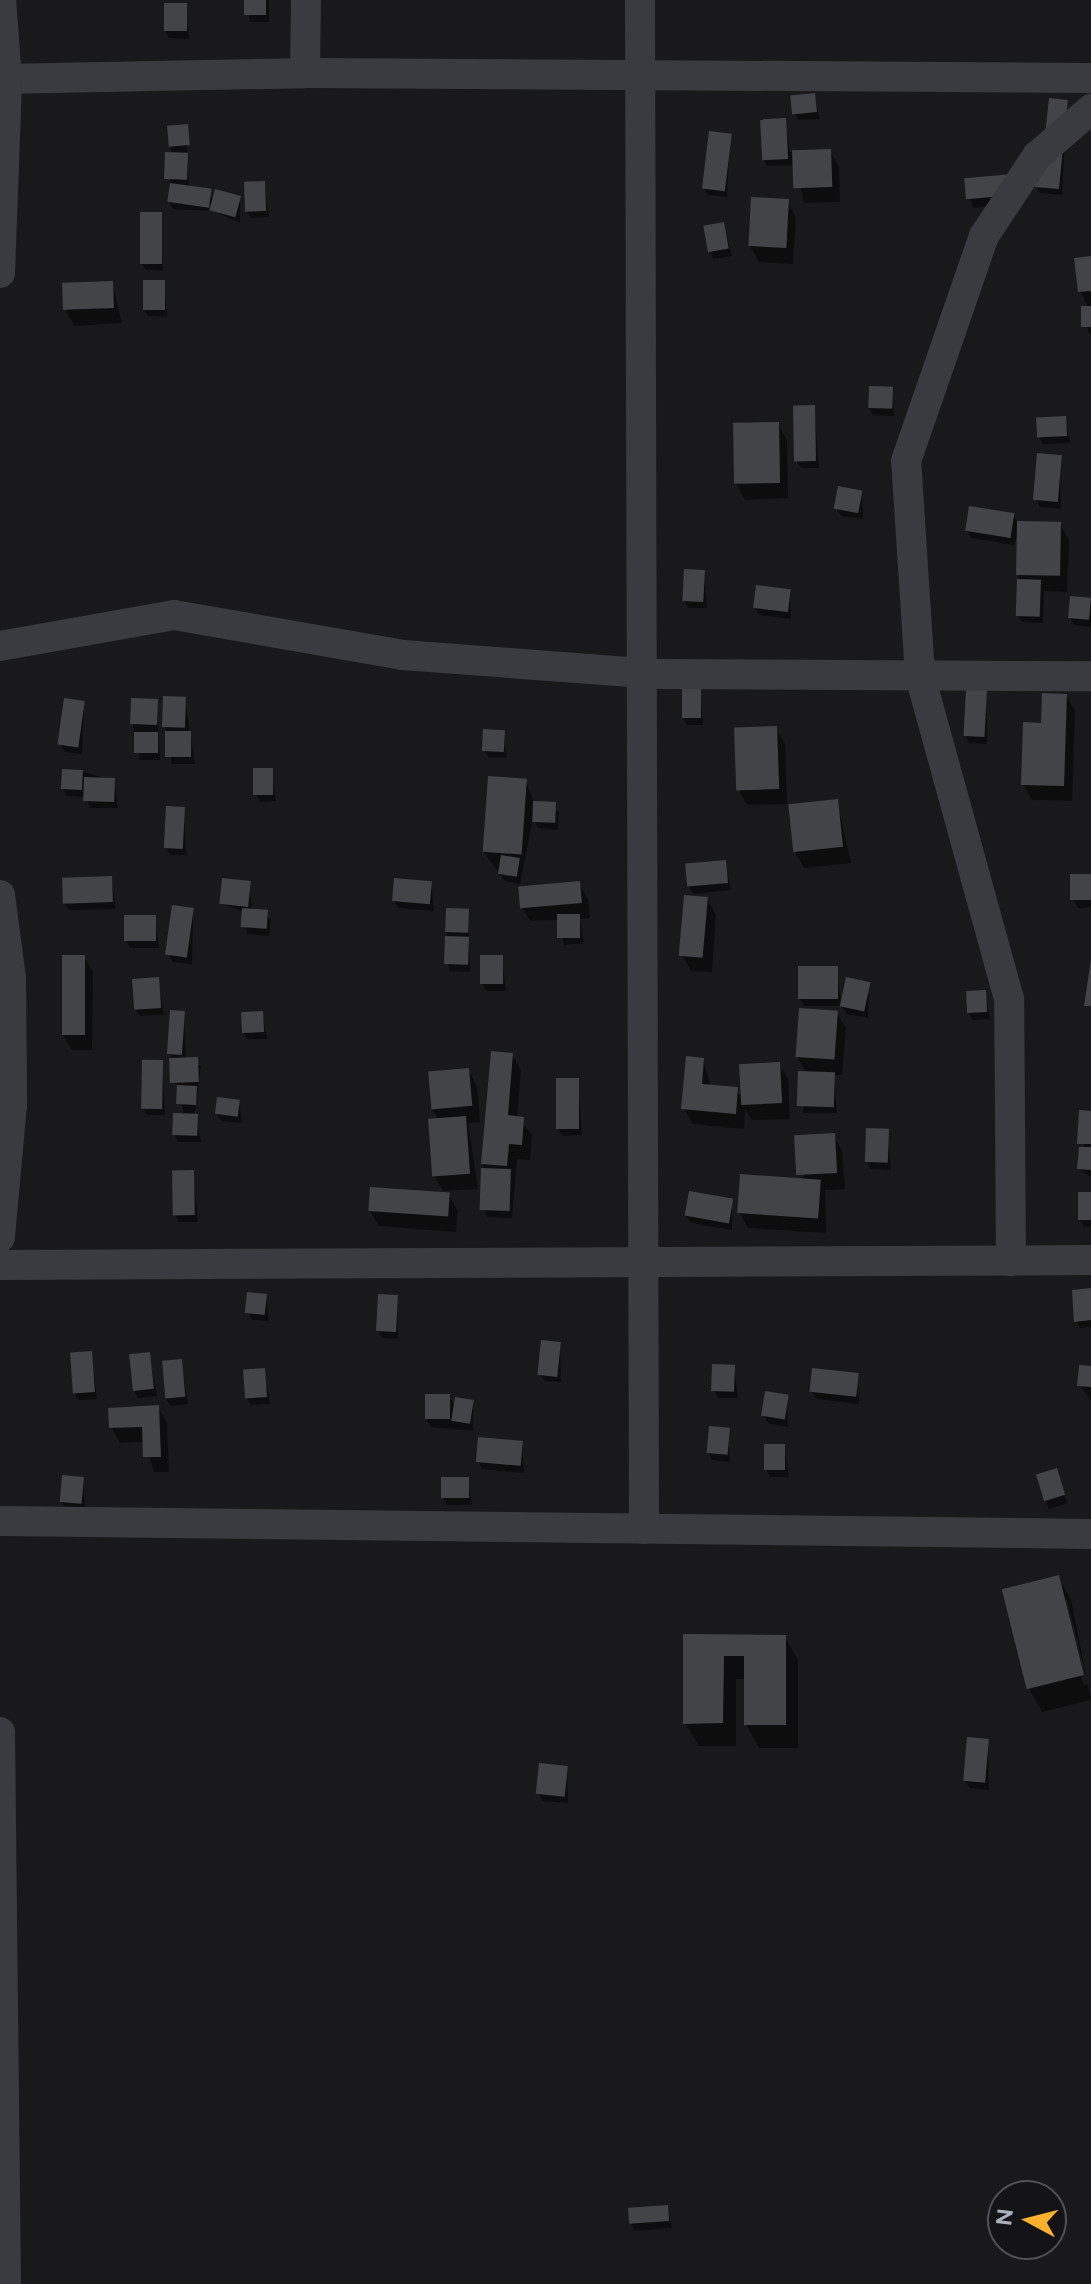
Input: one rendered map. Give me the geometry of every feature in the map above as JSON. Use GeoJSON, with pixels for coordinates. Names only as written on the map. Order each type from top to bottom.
{"type":"FeatureCollection","features":[{"type":"Feature","properties":{"kind":"street"},"geometry":{"type":"LineString","coordinates":[[0,273],[4,79],[1,0]]}},
{"type":"Feature","properties":{"kind":"street"},"geometry":{"type":"LineString","coordinates":[[305,73],[306,0]]}},
{"type":"Feature","properties":{"kind":"street"},"geometry":{"type":"LineString","coordinates":[[640,0],[644,1529]]}},
{"type":"Feature","properties":{"kind":"street"},"geometry":{"type":"LineString","coordinates":[[4,79],[305,73],[1091,78]]}},
{"type":"Feature","properties":{"kind":"street"},"geometry":{"type":"LineString","coordinates":[[1011,1261],[1009,999],[920,675],[906,461],[984,236],[1037,156],[1091,109]]}},
{"type":"Feature","properties":{"kind":"street"},"geometry":{"type":"LineString","coordinates":[[0,646],[174,615],[403,655],[642,673],[1091,676]]}},
{"type":"Feature","properties":{"kind":"street"},"geometry":{"type":"LineString","coordinates":[[0,895],[11,978],[12,1105],[0,1237]]}},
{"type":"Feature","properties":{"kind":"street"},"geometry":{"type":"LineString","coordinates":[[0,1265],[1091,1260]]}},
{"type":"Feature","properties":{"kind":"street"},"geometry":{"type":"LineString","coordinates":[[0,1521],[1091,1534]]}},
{"type":"Feature","properties":{"kind":"street"},"geometry":{"type":"LineString","coordinates":[[0,1732],[2,2168],[6,2284]]}},
{"type":"Feature","properties":{"kind":"building"},"geometry":{"type":"Polygon","coordinates":[[[244,0],[266,0],[266,15],[244,15],[244,0]]]}},
{"type":"Feature","properties":{"kind":"building"},"geometry":{"type":"Polygon","coordinates":[[[164,3],[187,3],[187,31],[164,31],[164,3]]]}},
{"type":"Feature","properties":{"kind":"building"},"geometry":{"type":"Polygon","coordinates":[[[815,93],[817,112],[792,115],[790,96],[815,93]]]}},
{"type":"Feature","properties":{"kind":"building"},"geometry":{"type":"Polygon","coordinates":[[[1049,98],[1068,100],[1064,135],[1045,133],[1049,98]]]}},
{"type":"Feature","properties":{"kind":"building"},"geometry":{"type":"Polygon","coordinates":[[[786,118],[788,159],[762,160],[760,119],[786,118]]]}},
{"type":"Feature","properties":{"kind":"building"},"geometry":{"type":"Polygon","coordinates":[[[188,124],[190,145],[169,147],[167,126],[188,124]]]}},
{"type":"Feature","properties":{"kind":"building"},"geometry":{"type":"Polygon","coordinates":[[[709,131],[732,134],[725,191],[702,189],[709,131]]]}},
{"type":"Feature","properties":{"kind":"building"},"geometry":{"type":"Polygon","coordinates":[[[1064,137],[1059,189],[1034,187],[1064,137]]]}},
{"type":"Feature","properties":{"kind":"building"},"geometry":{"type":"Polygon","coordinates":[[[831,149],[832,187],[793,188],[792,150],[831,149]]]}},
{"type":"Feature","properties":{"kind":"building"},"geometry":{"type":"Polygon","coordinates":[[[165,152],[188,153],[187,180],[164,179],[165,152]]]}},
{"type":"Feature","properties":{"kind":"building"},"geometry":{"type":"Polygon","coordinates":[[[1013,174],[1015,195],[966,199],[964,178],[1013,174]]]}},
{"type":"Feature","properties":{"kind":"building"},"geometry":{"type":"Polygon","coordinates":[[[265,181],[266,211],[245,212],[244,182],[265,181]]]}},
{"type":"Feature","properties":{"kind":"building"},"geometry":{"type":"Polygon","coordinates":[[[170,183],[212,189],[209,208],[167,202],[170,183]]]}},
{"type":"Feature","properties":{"kind":"building"},"geometry":{"type":"Polygon","coordinates":[[[215,189],[241,196],[235,217],[209,210],[215,189]]]}},
{"type":"Feature","properties":{"kind":"building"},"geometry":{"type":"Polygon","coordinates":[[[751,197],[789,199],[786,248],[748,246],[751,197]]]}},
{"type":"Feature","properties":{"kind":"building"},"geometry":{"type":"Polygon","coordinates":[[[140,212],[162,212],[162,264],[140,264],[140,212]]]}},
{"type":"Feature","properties":{"kind":"building"},"geometry":{"type":"Polygon","coordinates":[[[724,222],[729,249],[708,252],[703,226],[724,222]]]}},
{"type":"Feature","properties":{"kind":"building"},"geometry":{"type":"Polygon","coordinates":[[[1091,256],[1091,291],[1078,292],[1074,258],[1091,256]]]}},
{"type":"Feature","properties":{"kind":"building"},"geometry":{"type":"Polygon","coordinates":[[[143,280],[165,280],[165,310],[143,310],[143,280]]]}},
{"type":"Feature","properties":{"kind":"building"},"geometry":{"type":"Polygon","coordinates":[[[113,281],[114,308],[63,310],[62,283],[113,281]]]}},
{"type":"Feature","properties":{"kind":"building"},"geometry":{"type":"Polygon","coordinates":[[[1081,306],[1091,306],[1091,327],[1081,327],[1081,306]]]}},
{"type":"Feature","properties":{"kind":"building"},"geometry":{"type":"Polygon","coordinates":[[[869,386],[893,387],[892,409],[868,408],[869,386]]]}},
{"type":"Feature","properties":{"kind":"building"},"geometry":{"type":"Polygon","coordinates":[[[793,405],[815,405],[816,461],[794,461],[793,405]]]}},
{"type":"Feature","properties":{"kind":"building"},"geometry":{"type":"Polygon","coordinates":[[[1066,416],[1067,436],[1037,438],[1036,418],[1066,416]]]}},
{"type":"Feature","properties":{"kind":"building"},"geometry":{"type":"Polygon","coordinates":[[[779,422],[780,483],[734,484],[733,423],[779,422]]]}},
{"type":"Feature","properties":{"kind":"building"},"geometry":{"type":"Polygon","coordinates":[[[1037,453],[1062,455],[1058,502],[1033,500],[1037,453]]]}},
{"type":"Feature","properties":{"kind":"building"},"geometry":{"type":"Polygon","coordinates":[[[838,486],[863,491],[858,513],[834,509],[838,486]]]}},
{"type":"Feature","properties":{"kind":"building"},"geometry":{"type":"Polygon","coordinates":[[[969,506],[1014,513],[1011,538],[965,531],[969,506]]]}},
{"type":"Feature","properties":{"kind":"building"},"geometry":{"type":"Polygon","coordinates":[[[1017,521],[1061,522],[1060,576],[1016,575],[1017,521]]]}},
{"type":"Feature","properties":{"kind":"building"},"geometry":{"type":"Polygon","coordinates":[[[684,569],[705,570],[703,602],[682,601],[684,569]]]}},
{"type":"Feature","properties":{"kind":"building"},"geometry":{"type":"Polygon","coordinates":[[[1017,579],[1041,580],[1040,617],[1016,616],[1017,579]]]}},
{"type":"Feature","properties":{"kind":"building"},"geometry":{"type":"Polygon","coordinates":[[[756,585],[791,589],[788,612],[753,608],[756,585]]]}},
{"type":"Feature","properties":{"kind":"building"},"geometry":{"type":"Polygon","coordinates":[[[1070,596],[1091,598],[1089,620],[1068,618],[1070,596]]]}},
{"type":"Feature","properties":{"kind":"building"},"geometry":{"type":"Polygon","coordinates":[[[682,689],[701,689],[701,718],[682,718],[682,689]]]}},
{"type":"Feature","properties":{"kind":"building"},"geometry":{"type":"Polygon","coordinates":[[[966,689],[987,690],[985,737],[964,736],[966,689]]]}},
{"type":"Feature","properties":{"kind":"building"},"geometry":{"type":"Polygon","coordinates":[[[1042,693],[1067,694],[1064,786],[1021,785],[1023,722],[1041,723],[1042,693]]]}},
{"type":"Feature","properties":{"kind":"building"},"geometry":{"type":"Polygon","coordinates":[[[163,696],[186,697],[185,728],[162,727],[163,696]]]}},
{"type":"Feature","properties":{"kind":"building"},"geometry":{"type":"Polygon","coordinates":[[[64,698],[85,701],[78,747],[57,745],[64,698]]]}},
{"type":"Feature","properties":{"kind":"building"},"geometry":{"type":"Polygon","coordinates":[[[131,698],[158,699],[157,725],[130,724],[131,698]]]}},
{"type":"Feature","properties":{"kind":"building"},"geometry":{"type":"Polygon","coordinates":[[[777,726],[779,789],[736,790],[734,728],[777,726]]]}},
{"type":"Feature","properties":{"kind":"building"},"geometry":{"type":"Polygon","coordinates":[[[483,729],[505,730],[504,752],[482,751],[483,729]]]}},
{"type":"Feature","properties":{"kind":"building"},"geometry":{"type":"Polygon","coordinates":[[[165,731],[191,731],[191,757],[165,757],[165,731]]]}},
{"type":"Feature","properties":{"kind":"building"},"geometry":{"type":"Polygon","coordinates":[[[134,732],[158,732],[158,753],[134,753],[134,732]]]}},
{"type":"Feature","properties":{"kind":"building"},"geometry":{"type":"Polygon","coordinates":[[[253,768],[273,768],[273,795],[253,795],[253,768]]]}},
{"type":"Feature","properties":{"kind":"building"},"geometry":{"type":"Polygon","coordinates":[[[62,769],[83,770],[82,790],[61,789],[62,769]]]}},
{"type":"Feature","properties":{"kind":"building"},"geometry":{"type":"Polygon","coordinates":[[[488,776],[527,779],[522,855],[483,852],[488,776]]]}},
{"type":"Feature","properties":{"kind":"building"},"geometry":{"type":"Polygon","coordinates":[[[84,777],[115,778],[114,802],[83,801],[84,777]]]}},
{"type":"Feature","properties":{"kind":"building"},"geometry":{"type":"Polygon","coordinates":[[[838,799],[843,847],[793,852],[788,804],[838,799]]]}},
{"type":"Feature","properties":{"kind":"building"},"geometry":{"type":"Polygon","coordinates":[[[533,801],[556,802],[555,823],[532,822],[533,801]]]}},
{"type":"Feature","properties":{"kind":"building"},"geometry":{"type":"Polygon","coordinates":[[[166,806],[185,807],[183,849],[164,848],[166,806]]]}},
{"type":"Feature","properties":{"kind":"building"},"geometry":{"type":"Polygon","coordinates":[[[501,855],[520,858],[517,877],[498,874],[501,855]]]}},
{"type":"Feature","properties":{"kind":"building"},"geometry":{"type":"Polygon","coordinates":[[[726,860],[728,883],[687,886],[685,864],[726,860]]]}},
{"type":"Feature","properties":{"kind":"building"},"geometry":{"type":"Polygon","coordinates":[[[1070,874],[1091,874],[1091,900],[1070,900],[1070,874]]]}},
{"type":"Feature","properties":{"kind":"building"},"geometry":{"type":"Polygon","coordinates":[[[112,876],[113,902],[63,904],[62,878],[112,876]]]}},
{"type":"Feature","properties":{"kind":"building"},"geometry":{"type":"Polygon","coordinates":[[[222,878],[251,881],[248,907],[219,904],[222,878]]]}},
{"type":"Feature","properties":{"kind":"building"},"geometry":{"type":"Polygon","coordinates":[[[394,878],[432,881],[430,904],[392,901],[394,878]]]}},
{"type":"Feature","properties":{"kind":"building"},"geometry":{"type":"Polygon","coordinates":[[[580,881],[582,903],[520,908],[518,886],[580,881]]]}},
{"type":"Feature","properties":{"kind":"building"},"geometry":{"type":"Polygon","coordinates":[[[684,895],[708,897],[703,958],[679,956],[684,895]]]}},
{"type":"Feature","properties":{"kind":"building"},"geometry":{"type":"Polygon","coordinates":[[[172,905],[194,908],[187,958],[165,955],[172,905]]]}},
{"type":"Feature","properties":{"kind":"building"},"geometry":{"type":"Polygon","coordinates":[[[242,908],[268,910],[267,929],[241,927],[242,908]]]}},
{"type":"Feature","properties":{"kind":"building"},"geometry":{"type":"Polygon","coordinates":[[[446,908],[469,909],[468,933],[445,932],[446,908]]]}},
{"type":"Feature","properties":{"kind":"building"},"geometry":{"type":"Polygon","coordinates":[[[557,914],[580,914],[580,938],[557,938],[557,914]]]}},
{"type":"Feature","properties":{"kind":"building"},"geometry":{"type":"Polygon","coordinates":[[[124,915],[156,915],[156,941],[124,941],[124,915]]]}},
{"type":"Feature","properties":{"kind":"building"},"geometry":{"type":"Polygon","coordinates":[[[445,936],[469,937],[468,965],[444,964],[445,936]]]}},
{"type":"Feature","properties":{"kind":"building"},"geometry":{"type":"Polygon","coordinates":[[[62,955],[85,955],[85,1035],[62,1035],[62,955]]]}},
{"type":"Feature","properties":{"kind":"building"},"geometry":{"type":"Polygon","coordinates":[[[480,955],[503,955],[503,984],[480,984],[480,955]]]}},
{"type":"Feature","properties":{"kind":"building"},"geometry":{"type":"Polygon","coordinates":[[[1091,959],[1091,1006],[1084,1006],[1091,959]]]}},
{"type":"Feature","properties":{"kind":"building"},"geometry":{"type":"Polygon","coordinates":[[[798,966],[838,966],[838,999],[798,999],[798,966]]]}},
{"type":"Feature","properties":{"kind":"building"},"geometry":{"type":"Polygon","coordinates":[[[159,977],[161,1008],[134,1010],[132,979],[159,977]]]}},
{"type":"Feature","properties":{"kind":"building"},"geometry":{"type":"Polygon","coordinates":[[[846,977],[870,982],[864,1012],[840,1006],[846,977]]]}},
{"type":"Feature","properties":{"kind":"building"},"geometry":{"type":"Polygon","coordinates":[[[986,990],[987,1012],[967,1013],[966,991],[986,990]]]}},
{"type":"Feature","properties":{"kind":"building"},"geometry":{"type":"Polygon","coordinates":[[[799,1008],[838,1011],[834,1060],[796,1057],[799,1008]]]}},
{"type":"Feature","properties":{"kind":"building"},"geometry":{"type":"Polygon","coordinates":[[[170,1010],[185,1011],[182,1055],[167,1054],[170,1010]]]}},
{"type":"Feature","properties":{"kind":"building"},"geometry":{"type":"Polygon","coordinates":[[[263,1011],[264,1032],[242,1033],[241,1012],[263,1011]]]}},
{"type":"Feature","properties":{"kind":"building"},"geometry":{"type":"Polygon","coordinates":[[[491,1051],[513,1053],[508,1115],[524,1117],[522,1145],[509,1144],[507,1166],[481,1164],[491,1051]]]}},
{"type":"Feature","properties":{"kind":"building"},"geometry":{"type":"Polygon","coordinates":[[[686,1056],[704,1058],[702,1084],[738,1087],[736,1114],[681,1109],[686,1056]]]}},
{"type":"Feature","properties":{"kind":"building"},"geometry":{"type":"Polygon","coordinates":[[[198,1057],[199,1082],[170,1083],[169,1058],[198,1057]]]}},
{"type":"Feature","properties":{"kind":"building"},"geometry":{"type":"Polygon","coordinates":[[[142,1060],[163,1060],[162,1109],[141,1109],[142,1060]]]}},
{"type":"Feature","properties":{"kind":"building"},"geometry":{"type":"Polygon","coordinates":[[[780,1062],[782,1103],[741,1105],[739,1064],[780,1062]]]}},
{"type":"Feature","properties":{"kind":"building"},"geometry":{"type":"Polygon","coordinates":[[[469,1068],[472,1106],[431,1109],[428,1072],[469,1068]]]}},
{"type":"Feature","properties":{"kind":"building"},"geometry":{"type":"Polygon","coordinates":[[[798,1071],[835,1072],[834,1107],[797,1106],[798,1071]]]}},
{"type":"Feature","properties":{"kind":"building"},"geometry":{"type":"Polygon","coordinates":[[[556,1078],[579,1078],[579,1129],[556,1129],[556,1078]]]}},
{"type":"Feature","properties":{"kind":"building"},"geometry":{"type":"Polygon","coordinates":[[[177,1085],[197,1086],[196,1105],[176,1104],[177,1085]]]}},
{"type":"Feature","properties":{"kind":"building"},"geometry":{"type":"Polygon","coordinates":[[[217,1097],[240,1100],[238,1117],[215,1114],[217,1097]]]}},
{"type":"Feature","properties":{"kind":"building"},"geometry":{"type":"Polygon","coordinates":[[[1079,1110],[1091,1111],[1091,1144],[1077,1144],[1079,1110]]]}},
{"type":"Feature","properties":{"kind":"building"},"geometry":{"type":"Polygon","coordinates":[[[173,1113],[198,1114],[197,1136],[172,1135],[173,1113]]]}},
{"type":"Feature","properties":{"kind":"building"},"geometry":{"type":"Polygon","coordinates":[[[466,1116],[470,1174],[432,1177],[428,1119],[466,1116]]]}},
{"type":"Feature","properties":{"kind":"building"},"geometry":{"type":"Polygon","coordinates":[[[866,1128],[889,1129],[888,1163],[865,1162],[866,1128]]]}},
{"type":"Feature","properties":{"kind":"building"},"geometry":{"type":"Polygon","coordinates":[[[835,1133],[837,1173],[796,1175],[794,1135],[835,1133]]]}},
{"type":"Feature","properties":{"kind":"building"},"geometry":{"type":"Polygon","coordinates":[[[1079,1147],[1091,1147],[1091,1170],[1077,1169],[1079,1147]]]}},
{"type":"Feature","properties":{"kind":"building"},"geometry":{"type":"Polygon","coordinates":[[[481,1168],[511,1169],[510,1211],[480,1210],[481,1168]]]}},
{"type":"Feature","properties":{"kind":"building"},"geometry":{"type":"Polygon","coordinates":[[[172,1170],[194,1170],[195,1215],[173,1215],[172,1170]]]}},
{"type":"Feature","properties":{"kind":"building"},"geometry":{"type":"Polygon","coordinates":[[[740,1174],[821,1180],[818,1219],[737,1213],[740,1174]]]}},
{"type":"Feature","properties":{"kind":"building"},"geometry":{"type":"Polygon","coordinates":[[[370,1187],[450,1193],[448,1217],[368,1211],[370,1187]]]}},
{"type":"Feature","properties":{"kind":"building"},"geometry":{"type":"Polygon","coordinates":[[[689,1191],[733,1199],[729,1223],[685,1216],[689,1191]]]}},
{"type":"Feature","properties":{"kind":"building"},"geometry":{"type":"Polygon","coordinates":[[[1078,1192],[1091,1192],[1091,1220],[1078,1220],[1078,1192]]]}},
{"type":"Feature","properties":{"kind":"building"},"geometry":{"type":"Polygon","coordinates":[[[1091,1288],[1091,1320],[1074,1322],[1072,1290],[1091,1288]]]}},
{"type":"Feature","properties":{"kind":"building"},"geometry":{"type":"Polygon","coordinates":[[[247,1292],[267,1294],[265,1315],[245,1313],[247,1292]]]}},
{"type":"Feature","properties":{"kind":"building"},"geometry":{"type":"Polygon","coordinates":[[[378,1294],[398,1295],[396,1332],[376,1331],[378,1294]]]}},
{"type":"Feature","properties":{"kind":"building"},"geometry":{"type":"Polygon","coordinates":[[[541,1340],[561,1342],[557,1377],[537,1375],[541,1340]]]}},
{"type":"Feature","properties":{"kind":"building"},"geometry":{"type":"Polygon","coordinates":[[[92,1351],[95,1392],[73,1393],[70,1353],[92,1351]]]}},
{"type":"Feature","properties":{"kind":"building"},"geometry":{"type":"Polygon","coordinates":[[[150,1352],[154,1389],[133,1391],[129,1354],[150,1352]]]}},
{"type":"Feature","properties":{"kind":"building"},"geometry":{"type":"Polygon","coordinates":[[[182,1359],[185,1397],[165,1399],[162,1361],[182,1359]]]}},
{"type":"Feature","properties":{"kind":"building"},"geometry":{"type":"Polygon","coordinates":[[[712,1364],[735,1365],[734,1392],[711,1391],[712,1364]]]}},
{"type":"Feature","properties":{"kind":"building"},"geometry":{"type":"Polygon","coordinates":[[[1079,1365],[1091,1366],[1091,1387],[1077,1386],[1079,1365]]]}},
{"type":"Feature","properties":{"kind":"building"},"geometry":{"type":"Polygon","coordinates":[[[265,1368],[267,1397],[245,1398],[243,1370],[265,1368]]]}},
{"type":"Feature","properties":{"kind":"building"},"geometry":{"type":"Polygon","coordinates":[[[812,1368],[859,1373],[856,1397],[809,1392],[812,1368]]]}},
{"type":"Feature","properties":{"kind":"building"},"geometry":{"type":"Polygon","coordinates":[[[765,1391],[789,1395],[785,1419],[761,1416],[765,1391]]]}},
{"type":"Feature","properties":{"kind":"building"},"geometry":{"type":"Polygon","coordinates":[[[425,1394],[450,1394],[450,1419],[425,1419],[425,1394]]]}},
{"type":"Feature","properties":{"kind":"building"},"geometry":{"type":"Polygon","coordinates":[[[455,1397],[474,1400],[470,1424],[451,1421],[455,1397]]]}},
{"type":"Feature","properties":{"kind":"building"},"geometry":{"type":"Polygon","coordinates":[[[159,1405],[161,1457],[143,1457],[142,1427],[109,1428],[108,1408],[159,1405]]]}},
{"type":"Feature","properties":{"kind":"building"},"geometry":{"type":"Polygon","coordinates":[[[709,1426],[730,1428],[728,1455],[707,1453],[709,1426]]]}},
{"type":"Feature","properties":{"kind":"building"},"geometry":{"type":"Polygon","coordinates":[[[478,1437],[523,1441],[521,1466],[476,1462],[478,1437]]]}},
{"type":"Feature","properties":{"kind":"building"},"geometry":{"type":"Polygon","coordinates":[[[764,1444],[785,1444],[785,1470],[764,1470],[764,1444]]]}},
{"type":"Feature","properties":{"kind":"building"},"geometry":{"type":"Polygon","coordinates":[[[1057,1468],[1065,1495],[1044,1501],[1036,1474],[1057,1468]]]}},
{"type":"Feature","properties":{"kind":"building"},"geometry":{"type":"Polygon","coordinates":[[[62,1475],[84,1477],[82,1504],[60,1502],[62,1475]]]}},
{"type":"Feature","properties":{"kind":"building"},"geometry":{"type":"Polygon","coordinates":[[[441,1477],[469,1477],[469,1498],[441,1498],[441,1477]]]}},
{"type":"Feature","properties":{"kind":"building"},"geometry":{"type":"Polygon","coordinates":[[[1059,1575],[1084,1675],[1027,1689],[1002,1589],[1059,1575]]]}},
{"type":"Feature","properties":{"kind":"building"},"geometry":{"type":"Polygon","coordinates":[[[683,1634],[786,1635],[786,1725],[744,1725],[744,1656],[724,1656],[723,1723],[683,1724],[683,1634]]]}},
{"type":"Feature","properties":{"kind":"building"},"geometry":{"type":"Polygon","coordinates":[[[967,1737],[989,1739],[985,1783],[963,1781],[967,1737]]]}},
{"type":"Feature","properties":{"kind":"building"},"geometry":{"type":"Polygon","coordinates":[[[539,1763],[568,1766],[565,1797],[536,1794],[539,1763]]]}},
{"type":"Feature","properties":{"kind":"building"},"geometry":{"type":"Polygon","coordinates":[[[668,2205],[669,2221],[629,2224],[628,2208],[668,2205]]]}}]}
